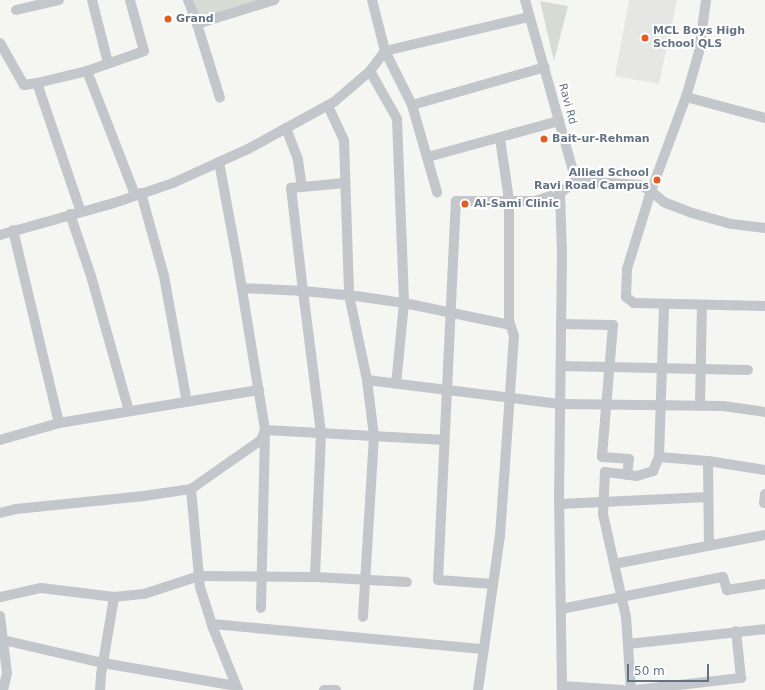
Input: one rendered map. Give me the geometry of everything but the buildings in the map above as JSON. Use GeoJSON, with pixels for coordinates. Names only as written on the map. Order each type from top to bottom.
{"type":"FeatureCollection","features":[{"type":"Feature","properties":{"kind":"street"},"geometry":{"type":"LineString","coordinates":[[16,10],[57,0]]}},
{"type":"Feature","properties":{"kind":"street"},"geometry":{"type":"LineString","coordinates":[[92,0],[108,63]]}},
{"type":"Feature","properties":{"kind":"street"},"geometry":{"type":"LineString","coordinates":[[0,43],[24,85],[87,71],[144,51],[130,0]]}},
{"type":"Feature","properties":{"kind":"street"},"geometry":{"type":"LineString","coordinates":[[188,0],[220,98]]}},
{"type":"Feature","properties":{"kind":"street"},"geometry":{"type":"LineString","coordinates":[[197,24],[274,0]]}},
{"type":"Feature","properties":{"kind":"street","name":"Ravi Rd"},"geometry":{"type":"LineString","coordinates":[[525,0],[576,181]]}},
{"type":"Feature","properties":{"kind":"street"},"geometry":{"type":"LineString","coordinates":[[706,0],[699,52],[686,97],[651,191],[627,269],[626,297],[634,303],[702,306],[765,306]]}},
{"type":"Feature","properties":{"kind":"street"},"geometry":{"type":"LineString","coordinates":[[374,1],[385,51],[412,105],[437,192]]}},
{"type":"Feature","properties":{"kind":"street"},"geometry":{"type":"LineString","coordinates":[[0,234],[81,212],[173,183],[248,149],[334,102],[370,71],[385,51],[529,17]]}},
{"type":"Feature","properties":{"kind":"street"},"geometry":{"type":"LineString","coordinates":[[412,105],[545,67]]}},
{"type":"Feature","properties":{"kind":"street"},"geometry":{"type":"LineString","coordinates":[[87,71],[138,194],[164,276],[187,402]]}},
{"type":"Feature","properties":{"kind":"street"},"geometry":{"type":"LineString","coordinates":[[370,71],[397,119],[404,304],[396,384]]}},
{"type":"Feature","properties":{"kind":"street"},"geometry":{"type":"LineString","coordinates":[[37,83],[81,212]]}},
{"type":"Feature","properties":{"kind":"street"},"geometry":{"type":"LineString","coordinates":[[686,97],[765,118]]}},
{"type":"Feature","properties":{"kind":"street"},"geometry":{"type":"LineString","coordinates":[[328,106],[344,141],[349,295],[367,380],[374,436],[363,617]]}},
{"type":"Feature","properties":{"kind":"street"},"geometry":{"type":"LineString","coordinates":[[428,157],[559,121]]}},
{"type":"Feature","properties":{"kind":"street"},"geometry":{"type":"LineString","coordinates":[[286,128],[298,160],[302,187]]}},
{"type":"Feature","properties":{"kind":"street"},"geometry":{"type":"LineString","coordinates":[[478,690],[500,536],[514,336],[509,321],[509,200],[500,138]]}},
{"type":"Feature","properties":{"kind":"street"},"geometry":{"type":"LineString","coordinates":[[219,162],[242,288],[265,430],[261,608]]}},
{"type":"Feature","properties":{"kind":"street"},"geometry":{"type":"LineString","coordinates":[[493,584],[438,580],[452,313],[456,201],[535,201],[560,193],[576,181],[640,185],[651,191],[664,202],[692,213],[731,224],[765,228]]}},
{"type":"Feature","properties":{"kind":"street"},"geometry":{"type":"LineString","coordinates":[[315,577],[321,433],[290,188],[346,183]]}},
{"type":"Feature","properties":{"kind":"street"},"geometry":{"type":"LineString","coordinates":[[560,193],[562,252],[560,404],[562,688],[623,690]]}},
{"type":"Feature","properties":{"kind":"street"},"geometry":{"type":"LineString","coordinates":[[70,214],[91,276],[129,411]]}},
{"type":"Feature","properties":{"kind":"street"},"geometry":{"type":"LineString","coordinates":[[13,230],[59,423]]}},
{"type":"Feature","properties":{"kind":"street"},"geometry":{"type":"LineString","coordinates":[[242,288],[349,295],[452,313],[510,326]]}},
{"type":"Feature","properties":{"kind":"street"},"geometry":{"type":"LineString","coordinates":[[630,690],[626,616],[603,514],[605,472],[637,476],[653,471],[659,457],[664,304]]}},
{"type":"Feature","properties":{"kind":"street"},"geometry":{"type":"LineString","coordinates":[[700,406],[702,306]]}},
{"type":"Feature","properties":{"kind":"street"},"geometry":{"type":"LineString","coordinates":[[561,324],[613,325],[602,457],[629,458],[627,475]]}},
{"type":"Feature","properties":{"kind":"street"},"geometry":{"type":"LineString","coordinates":[[561,366],[748,370]]}},
{"type":"Feature","properties":{"kind":"street"},"geometry":{"type":"LineString","coordinates":[[367,380],[560,404],[724,406],[765,412]]}},
{"type":"Feature","properties":{"kind":"street"},"geometry":{"type":"LineString","coordinates":[[0,440],[59,423],[259,390]]}},
{"type":"Feature","properties":{"kind":"street"},"geometry":{"type":"LineString","coordinates":[[265,430],[445,440]]}},
{"type":"Feature","properties":{"kind":"street"},"geometry":{"type":"LineString","coordinates":[[0,513],[16,509],[144,496],[191,489],[262,440],[265,430]]}},
{"type":"Feature","properties":{"kind":"street"},"geometry":{"type":"LineString","coordinates":[[659,457],[708,461],[765,470]]}},
{"type":"Feature","properties":{"kind":"street"},"geometry":{"type":"LineString","coordinates":[[708,461],[709,545]]}},
{"type":"Feature","properties":{"kind":"street"},"geometry":{"type":"LineString","coordinates":[[191,489],[200,587],[212,624],[237,688]]}},
{"type":"Feature","properties":{"kind":"street"},"geometry":{"type":"LineString","coordinates":[[560,504],[708,497]]}},
{"type":"Feature","properties":{"kind":"street"},"geometry":{"type":"LineString","coordinates":[[614,564],[765,534]]}},
{"type":"Feature","properties":{"kind":"street"},"geometry":{"type":"LineString","coordinates":[[0,597],[41,588],[114,597],[144,594],[199,576],[315,577],[407,582]]}},
{"type":"Feature","properties":{"kind":"street"},"geometry":{"type":"LineString","coordinates":[[561,609],[723,577],[727,590],[765,584]]}},
{"type":"Feature","properties":{"kind":"street"},"geometry":{"type":"LineString","coordinates":[[100,690],[114,597]]}},
{"type":"Feature","properties":{"kind":"street"},"geometry":{"type":"LineString","coordinates":[[0,616],[7,673],[3,690]]}},
{"type":"Feature","properties":{"kind":"street"},"geometry":{"type":"LineString","coordinates":[[212,624],[483,649]]}},
{"type":"Feature","properties":{"kind":"street"},"geometry":{"type":"LineString","coordinates":[[628,644],[765,629]]}},
{"type":"Feature","properties":{"kind":"street"},"geometry":{"type":"LineString","coordinates":[[635,690],[741,678],[736,631]]}},
{"type":"Feature","properties":{"kind":"street"},"geometry":{"type":"LineString","coordinates":[[3,640],[103,663],[237,688]]}},
{"type":"Feature","properties":{"kind":"street"},"geometry":{"type":"LineString","coordinates":[[324,690],[336,690]]}},
{"type":"Feature","properties":{"kind":"shaded area"},"geometry":{"type":"Polygon","coordinates":[[[194,0],[259,0],[199,20],[194,0]]]}},
{"type":"Feature","properties":{"kind":"shaded area","name":"MCL Boys High School QLS"},"geometry":{"type":"Polygon","coordinates":[[[629,0],[677,0],[659,84],[615,76],[629,0]]]}},
{"type":"Feature","properties":{"kind":"shaded area"},"geometry":{"type":"Polygon","coordinates":[[[540,1],[568,6],[554,61],[540,1]]]}},
{"type":"Feature","properties":{"kind":"place","name":"Grand"},"geometry":{"type":"Point","coordinates":[168,19]}},
{"type":"Feature","properties":{"kind":"place","name":"MCL Boys High School QLS"},"geometry":{"type":"Point","coordinates":[645,38]}},
{"type":"Feature","properties":{"kind":"place","name":"Bait-ur-Rehman"},"geometry":{"type":"Point","coordinates":[544,139]}},
{"type":"Feature","properties":{"kind":"place","name":"Allied School Ravi Road Campus"},"geometry":{"type":"Point","coordinates":[657,180]}},
{"type":"Feature","properties":{"kind":"place","name":"Al-Sami Clinic"},"geometry":{"type":"Point","coordinates":[465,204]}}]}
